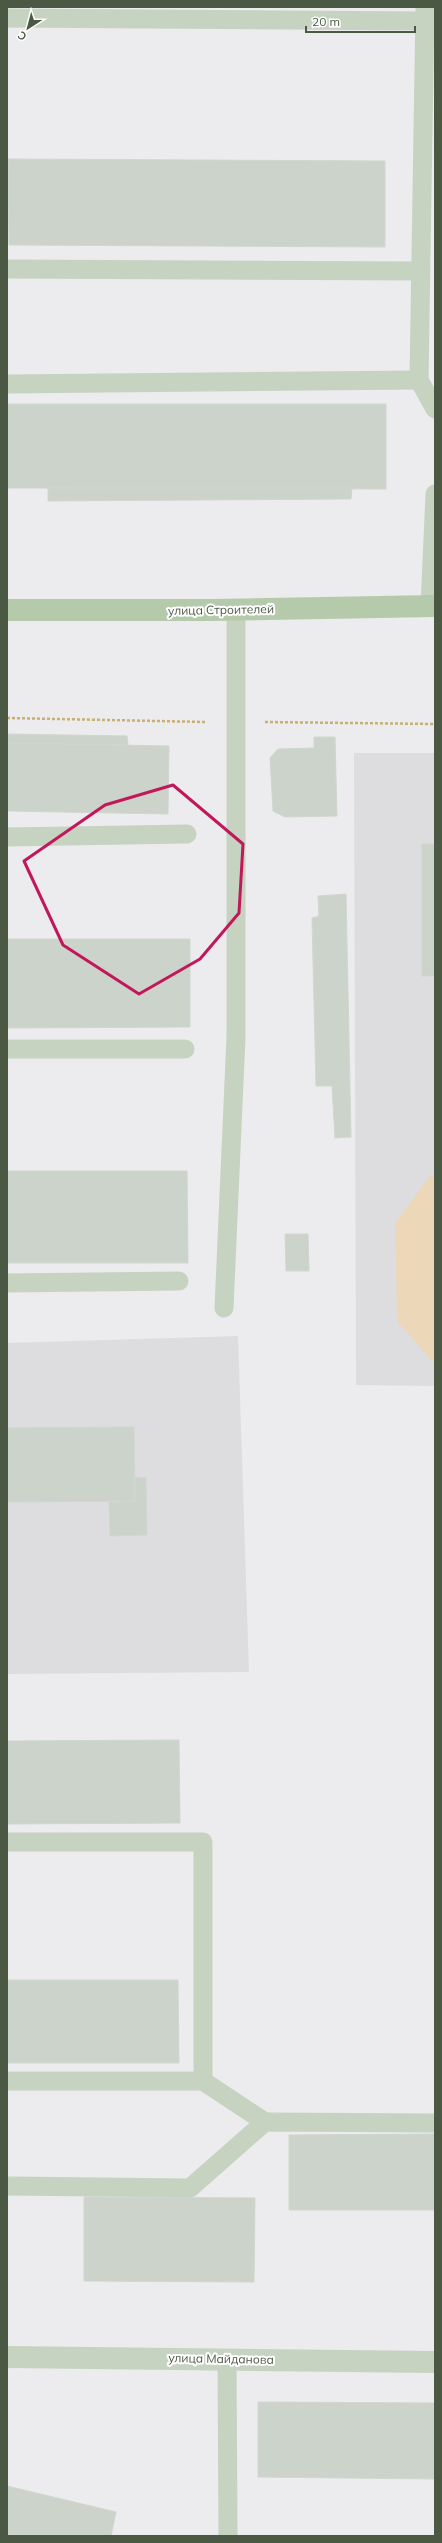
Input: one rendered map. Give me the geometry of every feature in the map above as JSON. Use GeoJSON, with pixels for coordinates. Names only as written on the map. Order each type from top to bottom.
{"type":"FeatureCollection","features":[{"type":"Feature","properties":{"kind":"main road","name":"улица Строителей"},"geometry":{"type":"LineString","coordinates":[[7,610],[236,610],[433,606]]}},
{"type":"Feature","properties":{"kind":"street","name":"улица Майданова"},"geometry":{"type":"LineString","coordinates":[[7,2357],[435,2362]]}},
{"type":"Feature","properties":{"kind":"lane"},"geometry":{"type":"LineString","coordinates":[[7,18],[425,14],[418,380],[435,408]]}},
{"type":"Feature","properties":{"kind":"lane"},"geometry":{"type":"LineString","coordinates":[[7,269],[420,271]]}},
{"type":"Feature","properties":{"kind":"lane"},"geometry":{"type":"LineString","coordinates":[[7,384],[418,380]]}},
{"type":"Feature","properties":{"kind":"lane"},"geometry":{"type":"LineString","coordinates":[[433,606],[435,494]]}},
{"type":"Feature","properties":{"kind":"lane"},"geometry":{"type":"LineString","coordinates":[[224,1308],[236,1037],[236,610]]}},
{"type":"Feature","properties":{"kind":"lane"},"geometry":{"type":"LineString","coordinates":[[7,837],[187,834]]}},
{"type":"Feature","properties":{"kind":"lane"},"geometry":{"type":"LineString","coordinates":[[7,1049],[185,1049]]}},
{"type":"Feature","properties":{"kind":"lane"},"geometry":{"type":"LineString","coordinates":[[7,1283],[179,1281]]}},
{"type":"Feature","properties":{"kind":"lane"},"geometry":{"type":"LineString","coordinates":[[7,1842],[203,1842],[203,2081]]}},
{"type":"Feature","properties":{"kind":"lane"},"geometry":{"type":"LineString","coordinates":[[7,2081],[203,2081],[265,2122],[435,2122]]}},
{"type":"Feature","properties":{"kind":"lane"},"geometry":{"type":"LineString","coordinates":[[7,2186],[190,2188],[265,2122]]}},
{"type":"Feature","properties":{"kind":"lane"},"geometry":{"type":"LineString","coordinates":[[227,2359],[228,2536]]}},
{"type":"Feature","properties":{"kind":"highlighted area"},"geometry":{"type":"Polygon","coordinates":[[[173,785],[243,844],[239,913],[200,959],[139,994],[63,945],[24,861],[105,805],[173,785]]]}},
{"type":"Feature","properties":{"kind":"shaded area"},"geometry":{"type":"Polygon","coordinates":[[[354,753],[435,753],[435,1386],[356,1385],[354,753]]]}},
{"type":"Feature","properties":{"kind":"shaded area"},"geometry":{"type":"Polygon","coordinates":[[[430,1176],[435,1176],[435,1361],[432,1361],[397,1321],[395,1223],[430,1176]]]}},
{"type":"Feature","properties":{"kind":"shaded area"},"geometry":{"type":"Polygon","coordinates":[[[238,1336],[249,1672],[7,1674],[7,1343],[238,1336]]]}},
{"type":"Feature","properties":{"kind":"building"},"geometry":{"type":"Polygon","coordinates":[[[8,159],[385,161],[385,247],[9,245],[8,159]]]}},
{"type":"Feature","properties":{"kind":"building"},"geometry":{"type":"Polygon","coordinates":[[[7,404],[386,404],[386,489],[7,488],[7,404]]]}},
{"type":"Feature","properties":{"kind":"building"},"geometry":{"type":"Polygon","coordinates":[[[48,488],[352,488],[351,499],[48,501],[48,488]]]}},
{"type":"Feature","properties":{"kind":"building"},"geometry":{"type":"Polygon","coordinates":[[[7,734],[127,736],[128,745],[7,743],[7,734]]]}},
{"type":"Feature","properties":{"kind":"building"},"geometry":{"type":"Polygon","coordinates":[[[314,737],[335,737],[337,816],[285,817],[273,811],[270,758],[278,749],[314,748],[314,737]]]}},
{"type":"Feature","properties":{"kind":"building"},"geometry":{"type":"Polygon","coordinates":[[[7,743],[169,746],[168,814],[7,811],[7,743]]]}},
{"type":"Feature","properties":{"kind":"building"},"geometry":{"type":"Polygon","coordinates":[[[422,844],[435,844],[435,976],[422,976],[422,844]]]}},
{"type":"Feature","properties":{"kind":"building"},"geometry":{"type":"Polygon","coordinates":[[[346,894],[351,1137],[335,1138],[332,1086],[316,1086],[312,918],[319,916],[318,896],[346,894]]]}},
{"type":"Feature","properties":{"kind":"building"},"geometry":{"type":"Polygon","coordinates":[[[7,939],[190,939],[190,1027],[7,1028],[7,939]]]}},
{"type":"Feature","properties":{"kind":"building"},"geometry":{"type":"Polygon","coordinates":[[[7,1171],[187,1171],[188,1263],[7,1263],[7,1171]]]}},
{"type":"Feature","properties":{"kind":"building"},"geometry":{"type":"Polygon","coordinates":[[[285,1234],[308,1234],[309,1271],[286,1271],[285,1234]]]}},
{"type":"Feature","properties":{"kind":"building"},"geometry":{"type":"Polygon","coordinates":[[[134,1427],[135,1501],[7,1502],[7,1428],[134,1427]]]}},
{"type":"Feature","properties":{"kind":"building"},"geometry":{"type":"Polygon","coordinates":[[[135,1477],[146,1478],[147,1535],[110,1536],[109,1502],[135,1501],[135,1477]]]}},
{"type":"Feature","properties":{"kind":"building"},"geometry":{"type":"Polygon","coordinates":[[[179,1740],[180,1823],[7,1824],[7,1741],[179,1740]]]}},
{"type":"Feature","properties":{"kind":"building"},"geometry":{"type":"Polygon","coordinates":[[[7,1980],[178,1980],[179,2063],[7,2063],[7,1980]]]}},
{"type":"Feature","properties":{"kind":"building"},"geometry":{"type":"Polygon","coordinates":[[[435,2134],[435,2210],[289,2210],[289,2135],[435,2134]]]}},
{"type":"Feature","properties":{"kind":"building"},"geometry":{"type":"Polygon","coordinates":[[[84,2197],[255,2198],[254,2282],[84,2281],[84,2197]]]}},
{"type":"Feature","properties":{"kind":"building"},"geometry":{"type":"Polygon","coordinates":[[[258,2402],[435,2403],[435,2479],[258,2477],[258,2402]]]}},
{"type":"Feature","properties":{"kind":"building"},"geometry":{"type":"Polygon","coordinates":[[[7,2486],[116,2512],[111,2536],[7,2536],[7,2486]]]}}]}
